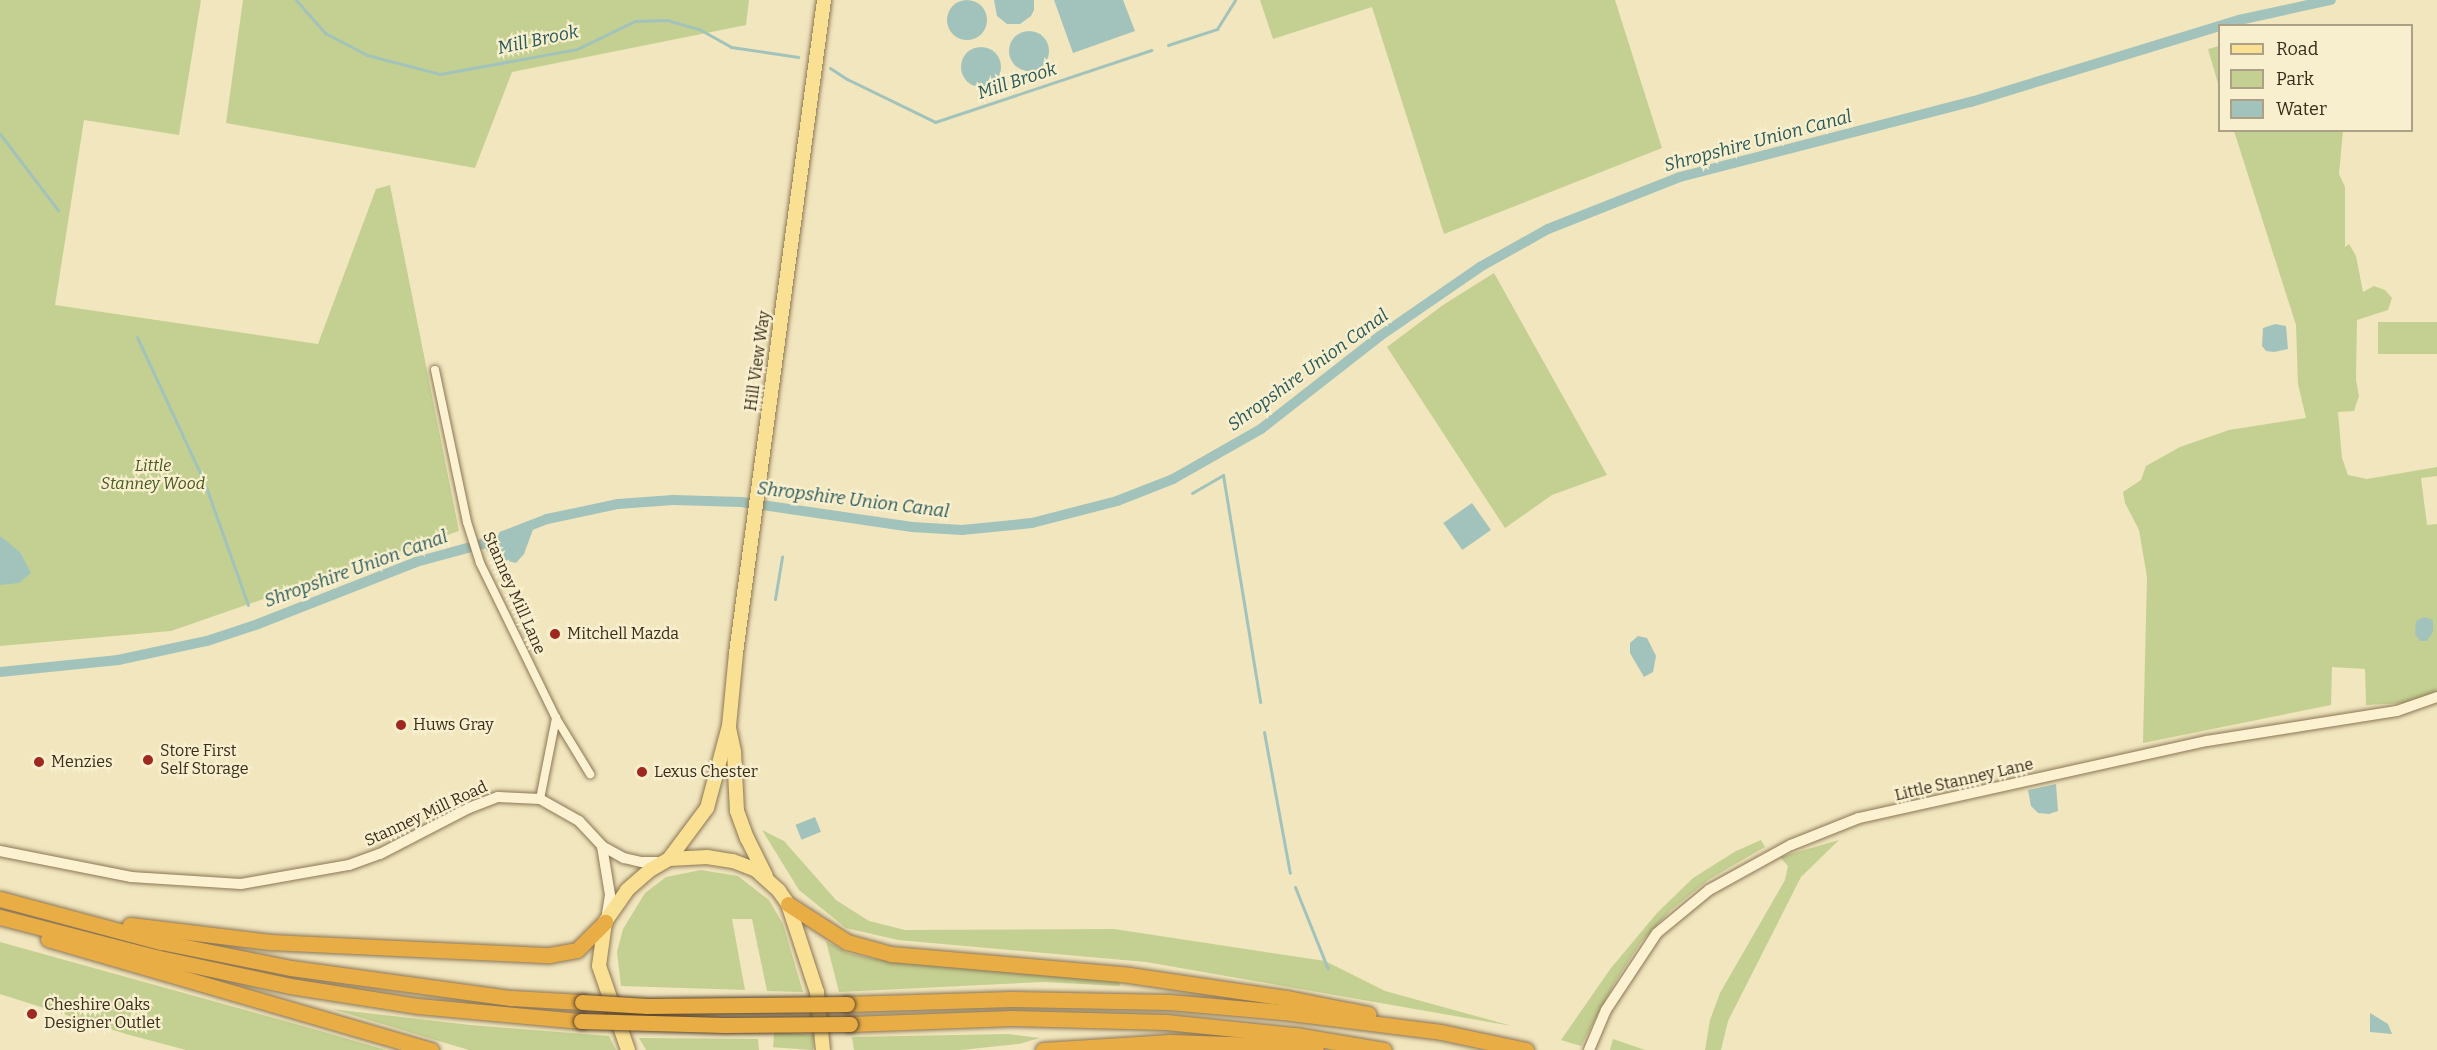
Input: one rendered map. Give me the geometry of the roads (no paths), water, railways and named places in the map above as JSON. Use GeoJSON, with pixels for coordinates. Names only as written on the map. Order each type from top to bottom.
{"type":"FeatureCollection","features":[{"type":"Feature","properties":{"kind":"highway"},"geometry":{"type":"LineString","coordinates":[[0,899],[162,942],[291,968],[511,998],[647,1006],[848,1004],[1012,999],[1169,1002],[1283,1012],[1441,1032]]}},
{"type":"Feature","properties":{"kind":"highway"},"geometry":{"type":"LineString","coordinates":[[788,904],[847,942],[891,954],[1128,975],[1231,990],[1362,1012],[1526,1050]]}},
{"type":"Feature","properties":{"kind":"highway"},"geometry":{"type":"LineString","coordinates":[[66,916],[270,942],[549,955],[577,950],[606,920]]}},
{"type":"Feature","properties":{"kind":"highway"},"geometry":{"type":"LineString","coordinates":[[0,919],[155,957],[290,986],[418,1006],[581,1021],[724,1025],[850,1024],[1012,1018],[1166,1022],[1295,1035],[1384,1050]]}},
{"type":"Feature","properties":{"kind":"highway"},"geometry":{"type":"LineString","coordinates":[[0,919],[75,948],[431,1050]]}},
{"type":"Feature","properties":{"kind":"highway"},"geometry":{"type":"LineString","coordinates":[[1043,1050],[1170,1042],[1358,1050]]}},
{"type":"Feature","properties":{"kind":"main road","name":"Hill View Way"},"geometry":{"type":"LineString","coordinates":[[606,920],[627,890],[667,860],[707,808],[715,786],[721,750],[729,726],[753,525],[824,0]]}},
{"type":"Feature","properties":{"kind":"main road","name":"Hill View Way"},"geometry":{"type":"LineString","coordinates":[[729,726],[734,752],[737,811],[747,838],[769,880]]}},
{"type":"Feature","properties":{"kind":"main road"},"geometry":{"type":"LineString","coordinates":[[667,860],[707,857],[733,861],[756,870],[769,880],[788,904],[817,992],[823,1050]]}},
{"type":"Feature","properties":{"kind":"main road"},"geometry":{"type":"LineString","coordinates":[[606,920],[599,966],[628,1050]]}},
{"type":"Feature","properties":{"kind":"street","name":"Stanney Mill Lane"},"geometry":{"type":"LineString","coordinates":[[435,370],[466,522],[480,563],[556,717],[590,774]]}},
{"type":"Feature","properties":{"kind":"street","name":"Little Stanney Lane"},"geometry":{"type":"LineString","coordinates":[[1589,1050],[1606,1010],[1657,933],[1709,890],[1791,845],[1859,818],[2207,741],[2397,711],[2437,697]]}},
{"type":"Feature","properties":{"kind":"street"},"geometry":{"type":"LineString","coordinates":[[540,799],[556,717]]}},
{"type":"Feature","properties":{"kind":"street","name":"Stanney Mill Road"},"geometry":{"type":"LineString","coordinates":[[0,851],[131,877],[241,884],[349,865],[380,854],[469,808],[498,797],[540,799],[579,821],[602,846],[633,860],[667,860]]}},
{"type":"Feature","properties":{"kind":"street"},"geometry":{"type":"LineString","coordinates":[[602,846],[610,895],[606,920]]}},
{"type":"Feature","properties":{"kind":"water"},"geometry":{"type":"Polygon","coordinates":[[[967,0],[975,1],[981,6],[986,12],[986,28],[981,34],[975,39],[967,40],[959,39],[953,34],[948,28],[947,20],[948,12],[953,6],[959,1],[967,0]]]}},
{"type":"Feature","properties":{"kind":"water"},"geometry":{"type":"Polygon","coordinates":[[[994,0],[1034,0],[1034,10],[1031,16],[1020,24],[1007,24],[997,16],[994,0]]]}},
{"type":"Feature","properties":{"kind":"water"},"geometry":{"type":"Polygon","coordinates":[[[1054,0],[1123,0],[1135,31],[1073,53],[1054,0]]]}},
{"type":"Feature","properties":{"kind":"water"},"geometry":{"type":"Polygon","coordinates":[[[1029,31],[1037,32],[1043,37],[1048,43],[1048,59],[1043,65],[1037,70],[1029,71],[1021,70],[1015,65],[1010,59],[1009,51],[1010,43],[1015,37],[1021,32],[1029,31]]]}},
{"type":"Feature","properties":{"kind":"water"},"geometry":{"type":"Polygon","coordinates":[[[981,47],[989,48],[995,53],[1000,59],[1000,75],[995,81],[989,86],[981,87],[973,86],[967,81],[962,75],[961,67],[962,59],[967,53],[973,48],[981,47]]]}},
{"type":"Feature","properties":{"kind":"water"},"geometry":{"type":"Polygon","coordinates":[[[2275,324],[2286,326],[2288,349],[2266,351],[2262,346],[2263,328],[2275,324]]]}},
{"type":"Feature","properties":{"kind":"water"},"geometry":{"type":"Polygon","coordinates":[[[1472,503],[1491,530],[1462,550],[1443,523],[1472,503]]]}},
{"type":"Feature","properties":{"kind":"water"},"geometry":{"type":"Polygon","coordinates":[[[535,524],[524,554],[516,563],[492,557],[482,544],[535,524]]]}},
{"type":"Feature","properties":{"kind":"water"},"geometry":{"type":"Polygon","coordinates":[[[0,536],[20,552],[31,573],[19,583],[0,585],[0,536]]]}},
{"type":"Feature","properties":{"kind":"water"},"geometry":{"type":"Polygon","coordinates":[[[2424,617],[2433,620],[2433,632],[2427,641],[2420,641],[2415,634],[2416,621],[2424,617]]]}},
{"type":"Feature","properties":{"kind":"water"},"geometry":{"type":"Polygon","coordinates":[[[1638,636],[1647,638],[1656,656],[1653,672],[1644,677],[1630,653],[1630,643],[1638,636]]]}},
{"type":"Feature","properties":{"kind":"water"},"geometry":{"type":"Polygon","coordinates":[[[2056,784],[2058,811],[2049,814],[2038,813],[2031,806],[2028,790],[2056,784]]]}},
{"type":"Feature","properties":{"kind":"water"},"geometry":{"type":"Polygon","coordinates":[[[815,817],[821,832],[802,840],[796,825],[815,817]]]}},
{"type":"Feature","properties":{"kind":"water"},"geometry":{"type":"Polygon","coordinates":[[[2370,1013],[2388,1024],[2392,1034],[2370,1032],[2370,1013]]]}},
{"type":"Feature","properties":{"kind":"waterway","name":"Mill Brook"},"geometry":{"type":"LineString","coordinates":[[296,0],[325,33],[367,55],[440,74],[577,49],[635,21],[667,20],[699,29],[731,47],[798,57]]}},
{"type":"Feature","properties":{"kind":"waterway","name":"Mill Brook"},"geometry":{"type":"LineString","coordinates":[[1168,45],[1217,29],[1235,0]]}},
{"type":"Feature","properties":{"kind":"waterway","name":"Shropshire Union Canal"},"geometry":{"type":"LineString","coordinates":[[2226,24],[2331,0]]}},
{"type":"Feature","properties":{"kind":"waterway","name":"Shropshire Union Canal"},"geometry":{"type":"LineString","coordinates":[[0,672],[118,660],[207,641],[258,624],[416,562],[482,544],[547,519],[618,504],[673,500],[741,502],[912,527],[962,530],[1032,523],[1117,501],[1173,479],[1261,429],[1380,336],[1480,267],[1548,229],[1680,177],[1971,102],[2218,26]]}},
{"type":"Feature","properties":{"kind":"waterway","name":"Mill Brook"},"geometry":{"type":"LineString","coordinates":[[830,68],[847,79],[935,122],[1151,50]]}},
{"type":"Feature","properties":{"kind":"waterway"},"geometry":{"type":"LineString","coordinates":[[0,134],[58,210]]}},
{"type":"Feature","properties":{"kind":"waterway"},"geometry":{"type":"LineString","coordinates":[[137,337],[200,473]]}},
{"type":"Feature","properties":{"kind":"waterway"},"geometry":{"type":"LineString","coordinates":[[1192,493],[1223,475],[1260,702]]}},
{"type":"Feature","properties":{"kind":"waterway"},"geometry":{"type":"LineString","coordinates":[[206,487],[248,605]]}},
{"type":"Feature","properties":{"kind":"waterway"},"geometry":{"type":"LineString","coordinates":[[775,599],[782,557]]}},
{"type":"Feature","properties":{"kind":"waterway"},"geometry":{"type":"LineString","coordinates":[[1264,732],[1290,873]]}},
{"type":"Feature","properties":{"kind":"waterway"},"geometry":{"type":"LineString","coordinates":[[1295,887],[1328,969]]}},
{"type":"Feature","properties":{"kind":"place","name":"Mitchell Mazda"},"geometry":{"type":"Point","coordinates":[555,634]}},
{"type":"Feature","properties":{"kind":"place","name":"Huws Gray"},"geometry":{"type":"Point","coordinates":[401,725]}},
{"type":"Feature","properties":{"kind":"place","name":"Store First Self Storage"},"geometry":{"type":"Point","coordinates":[148,760]}},
{"type":"Feature","properties":{"kind":"place","name":"Menzies"},"geometry":{"type":"Point","coordinates":[39,762]}},
{"type":"Feature","properties":{"kind":"place","name":"Lexus Chester"},"geometry":{"type":"Point","coordinates":[642,772]}},
{"type":"Feature","properties":{"kind":"place","name":"Cheshire Oaks Designer Outlet"},"geometry":{"type":"Point","coordinates":[32,1014]}},
{"type":"Feature","properties":{"kind":"park label","name":"Little Stanney Wood"},"geometry":{"type":"Point","coordinates":[153,475]}}]}
